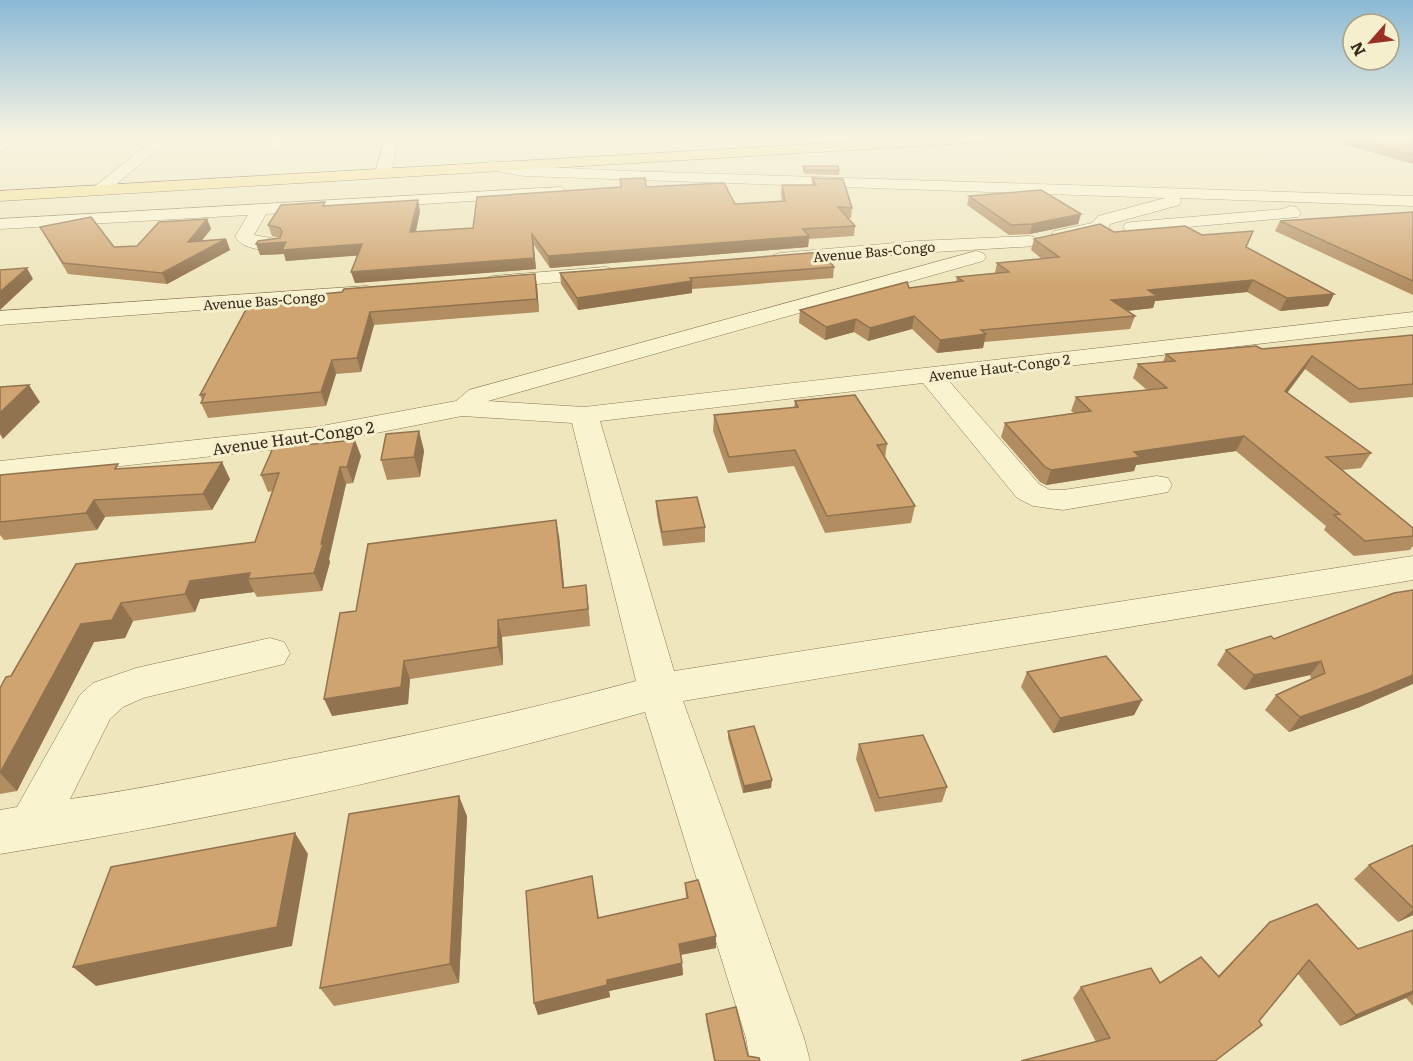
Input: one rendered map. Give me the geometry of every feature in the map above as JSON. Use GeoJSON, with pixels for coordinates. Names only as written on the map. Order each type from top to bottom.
{"type":"FeatureCollection","features":[{"type":"Feature","properties":{"kind":"main road"},"geometry":{"type":"LineString","coordinates":[[0,196],[141,188]]}},
{"type":"Feature","properties":{"kind":"street"},"geometry":{"type":"LineString","coordinates":[[0,224],[602,188]]}},
{"type":"Feature","properties":{"kind":"street"},"geometry":{"type":"LineString","coordinates":[[1040,188],[1413,201]]}},
{"type":"Feature","properties":{"kind":"street"},"geometry":{"type":"LineString","coordinates":[[44,222],[74,191]]}},
{"type":"Feature","properties":{"kind":"street"},"geometry":{"type":"LineString","coordinates":[[1102,226],[1101,222],[1104,220],[1200,192]]}},
{"type":"Feature","properties":{"kind":"street"},"geometry":{"type":"LineString","coordinates":[[462,408],[478,396],[1030,242],[1102,226],[1120,228],[1292,213],[1266,195]]}},
{"type":"Feature","properties":{"kind":"street"},"geometry":{"type":"LineString","coordinates":[[261,208],[244,237],[252,242],[275,244]]}},
{"type":"Feature","properties":{"kind":"street","name":"Avenue Bas-Congo"},"geometry":{"type":"LineString","coordinates":[[755,261],[918,247],[1030,242]]}},
{"type":"Feature","properties":{"kind":"street"},"geometry":{"type":"LineString","coordinates":[[474,284],[626,272]]}},
{"type":"Feature","properties":{"kind":"street","name":"Avenue Bas-Congo"},"geometry":{"type":"LineString","coordinates":[[0,318],[391,290]]}},
{"type":"Feature","properties":{"kind":"street","name":"Avenue Haut-Congo 2"},"geometry":{"type":"LineString","coordinates":[[0,470],[316,436],[462,408],[584,415],[1413,319]]}},
{"type":"Feature","properties":{"kind":"street"},"geometry":{"type":"LineString","coordinates":[[930,375],[1028,491],[1044,499],[1063,500],[1157,485]]}},
{"type":"Feature","properties":{"kind":"street"},"geometry":{"type":"LineString","coordinates":[[584,415],[659,692],[776,1038],[780,1061]]}},
{"type":"Feature","properties":{"kind":"street"},"geometry":{"type":"LineString","coordinates":[[16,829],[123,813],[394,757],[552,721],[691,684],[1413,568]]}},
{"type":"Feature","properties":{"kind":"street"},"geometry":{"type":"LineString","coordinates":[[16,829],[95,707],[108,695],[136,684],[270,653]]}},
{"type":"Feature","properties":{"kind":"building"},"geometry":{"type":"Polygon","coordinates":[[[614,188],[726,188],[735,204],[785,201],[782,188],[846,188],[852,208],[838,207],[855,226],[803,229],[809,236],[548,256],[532,234],[534,258],[351,272],[362,244],[282,250],[286,242],[256,244],[258,241],[280,238],[282,232],[280,228],[268,225],[281,205],[325,202],[323,206],[418,200],[410,232],[473,228],[477,197],[614,188]]]}},
{"type":"Feature","properties":{"kind":"building"},"geometry":{"type":"Polygon","coordinates":[[[1041,190],[1081,214],[1032,224],[1011,225],[969,196],[1041,190]]]}},
{"type":"Feature","properties":{"kind":"building"},"geometry":{"type":"Polygon","coordinates":[[[1413,212],[1413,281],[1280,221],[1413,212]]]}},
{"type":"Feature","properties":{"kind":"building"},"geometry":{"type":"Polygon","coordinates":[[[91,217],[114,247],[137,246],[159,222],[207,219],[188,242],[226,239],[162,273],[63,263],[40,227],[91,217]]]}},
{"type":"Feature","properties":{"kind":"building"},"geometry":{"type":"Polygon","coordinates":[[[1100,224],[1114,232],[1185,226],[1202,235],[1253,231],[1246,247],[1334,294],[1287,298],[1253,280],[1148,290],[1157,296],[1111,300],[1135,316],[981,330],[986,334],[940,340],[914,316],[870,328],[856,319],[826,327],[800,310],[907,282],[909,288],[963,281],[957,277],[1009,272],[997,263],[1059,257],[1034,239],[1100,224]]]}},
{"type":"Feature","properties":{"kind":"building"},"geometry":{"type":"Polygon","coordinates":[[[822,252],[834,267],[690,278],[692,281],[577,298],[560,273],[822,252]]]}},
{"type":"Feature","properties":{"kind":"building"},"geometry":{"type":"Polygon","coordinates":[[[27,268],[0,292],[0,270],[27,268]]]}},
{"type":"Feature","properties":{"kind":"building"},"geometry":{"type":"Polygon","coordinates":[[[535,274],[537,299],[370,312],[357,358],[332,360],[321,392],[201,403],[205,394],[200,395],[249,304],[320,298],[322,294],[342,292],[344,289],[535,274]]]}},
{"type":"Feature","properties":{"kind":"building"},"geometry":{"type":"Polygon","coordinates":[[[1413,335],[1413,384],[1359,389],[1312,356],[1285,391],[1371,453],[1326,457],[1413,528],[1413,536],[1365,541],[1334,515],[1340,514],[1244,436],[1134,452],[1140,457],[1051,470],[1045,467],[1005,423],[1091,411],[1076,397],[1167,388],[1138,364],[1175,361],[1166,354],[1256,346],[1262,349],[1413,335]]]}},
{"type":"Feature","properties":{"kind":"building"},"geometry":{"type":"Polygon","coordinates":[[[29,385],[0,413],[0,387],[29,385]]]}},
{"type":"Feature","properties":{"kind":"building"},"geometry":{"type":"Polygon","coordinates":[[[855,395],[887,444],[877,445],[915,506],[827,516],[795,450],[729,457],[714,415],[798,407],[795,401],[855,395]]]}},
{"type":"Feature","properties":{"kind":"building"},"geometry":{"type":"Polygon","coordinates":[[[419,431],[414,457],[381,460],[386,434],[419,431]]]}},
{"type":"Feature","properties":{"kind":"building"},"geometry":{"type":"Polygon","coordinates":[[[355,440],[347,467],[340,467],[321,544],[323,544],[314,573],[248,579],[250,573],[190,581],[185,594],[121,603],[112,620],[81,624],[0,773],[0,688],[6,677],[11,676],[76,564],[255,542],[279,473],[261,475],[273,448],[355,440]]]}},
{"type":"Feature","properties":{"kind":"building"},"geometry":{"type":"Polygon","coordinates":[[[222,462],[203,494],[94,500],[86,513],[0,522],[0,475],[118,464],[115,469],[222,462]]]}},
{"type":"Feature","properties":{"kind":"building"},"geometry":{"type":"Polygon","coordinates":[[[697,497],[705,527],[662,532],[656,501],[697,497]]]}},
{"type":"Feature","properties":{"kind":"building"},"geometry":{"type":"Polygon","coordinates":[[[556,520],[563,588],[586,585],[588,609],[498,620],[498,647],[404,661],[401,687],[324,699],[340,613],[356,611],[368,544],[556,520]]]}},
{"type":"Feature","properties":{"kind":"building"},"geometry":{"type":"Polygon","coordinates":[[[1413,590],[1413,675],[1300,717],[1276,695],[1325,673],[1321,661],[1254,675],[1226,650],[1271,636],[1274,639],[1394,593],[1413,590]]]}},
{"type":"Feature","properties":{"kind":"building"},"geometry":{"type":"Polygon","coordinates":[[[1106,656],[1142,700],[1060,718],[1027,672],[1106,656]]]}},
{"type":"Feature","properties":{"kind":"building"},"geometry":{"type":"Polygon","coordinates":[[[754,726],[772,780],[744,786],[728,731],[754,726]]]}},
{"type":"Feature","properties":{"kind":"building"},"geometry":{"type":"Polygon","coordinates":[[[923,735],[947,787],[879,798],[859,744],[923,735]]]}},
{"type":"Feature","properties":{"kind":"building"},"geometry":{"type":"Polygon","coordinates":[[[459,796],[450,964],[320,988],[349,814],[459,796]]]}},
{"type":"Feature","properties":{"kind":"building"},"geometry":{"type":"Polygon","coordinates":[[[295,833],[277,927],[73,967],[111,867],[295,833]]]}},
{"type":"Feature","properties":{"kind":"building"},"geometry":{"type":"Polygon","coordinates":[[[1413,845],[1413,908],[1369,865],[1413,845]]]}},
{"type":"Feature","properties":{"kind":"building"},"geometry":{"type":"Polygon","coordinates":[[[592,876],[598,918],[688,898],[685,883],[698,880],[716,936],[679,944],[682,963],[607,980],[607,985],[534,1003],[526,891],[592,876]]]}},
{"type":"Feature","properties":{"kind":"building"},"geometry":{"type":"Polygon","coordinates":[[[1317,904],[1358,949],[1413,930],[1413,991],[1356,1015],[1309,960],[1259,1021],[1262,1025],[1215,1061],[1021,1061],[1110,1038],[1081,987],[1151,968],[1160,983],[1201,957],[1219,977],[1270,922],[1317,904]]]}},
{"type":"Feature","properties":{"kind":"building"},"geometry":{"type":"Polygon","coordinates":[[[736,1007],[748,1056],[759,1058],[760,1061],[715,1061],[706,1014],[736,1007]]]}}]}
